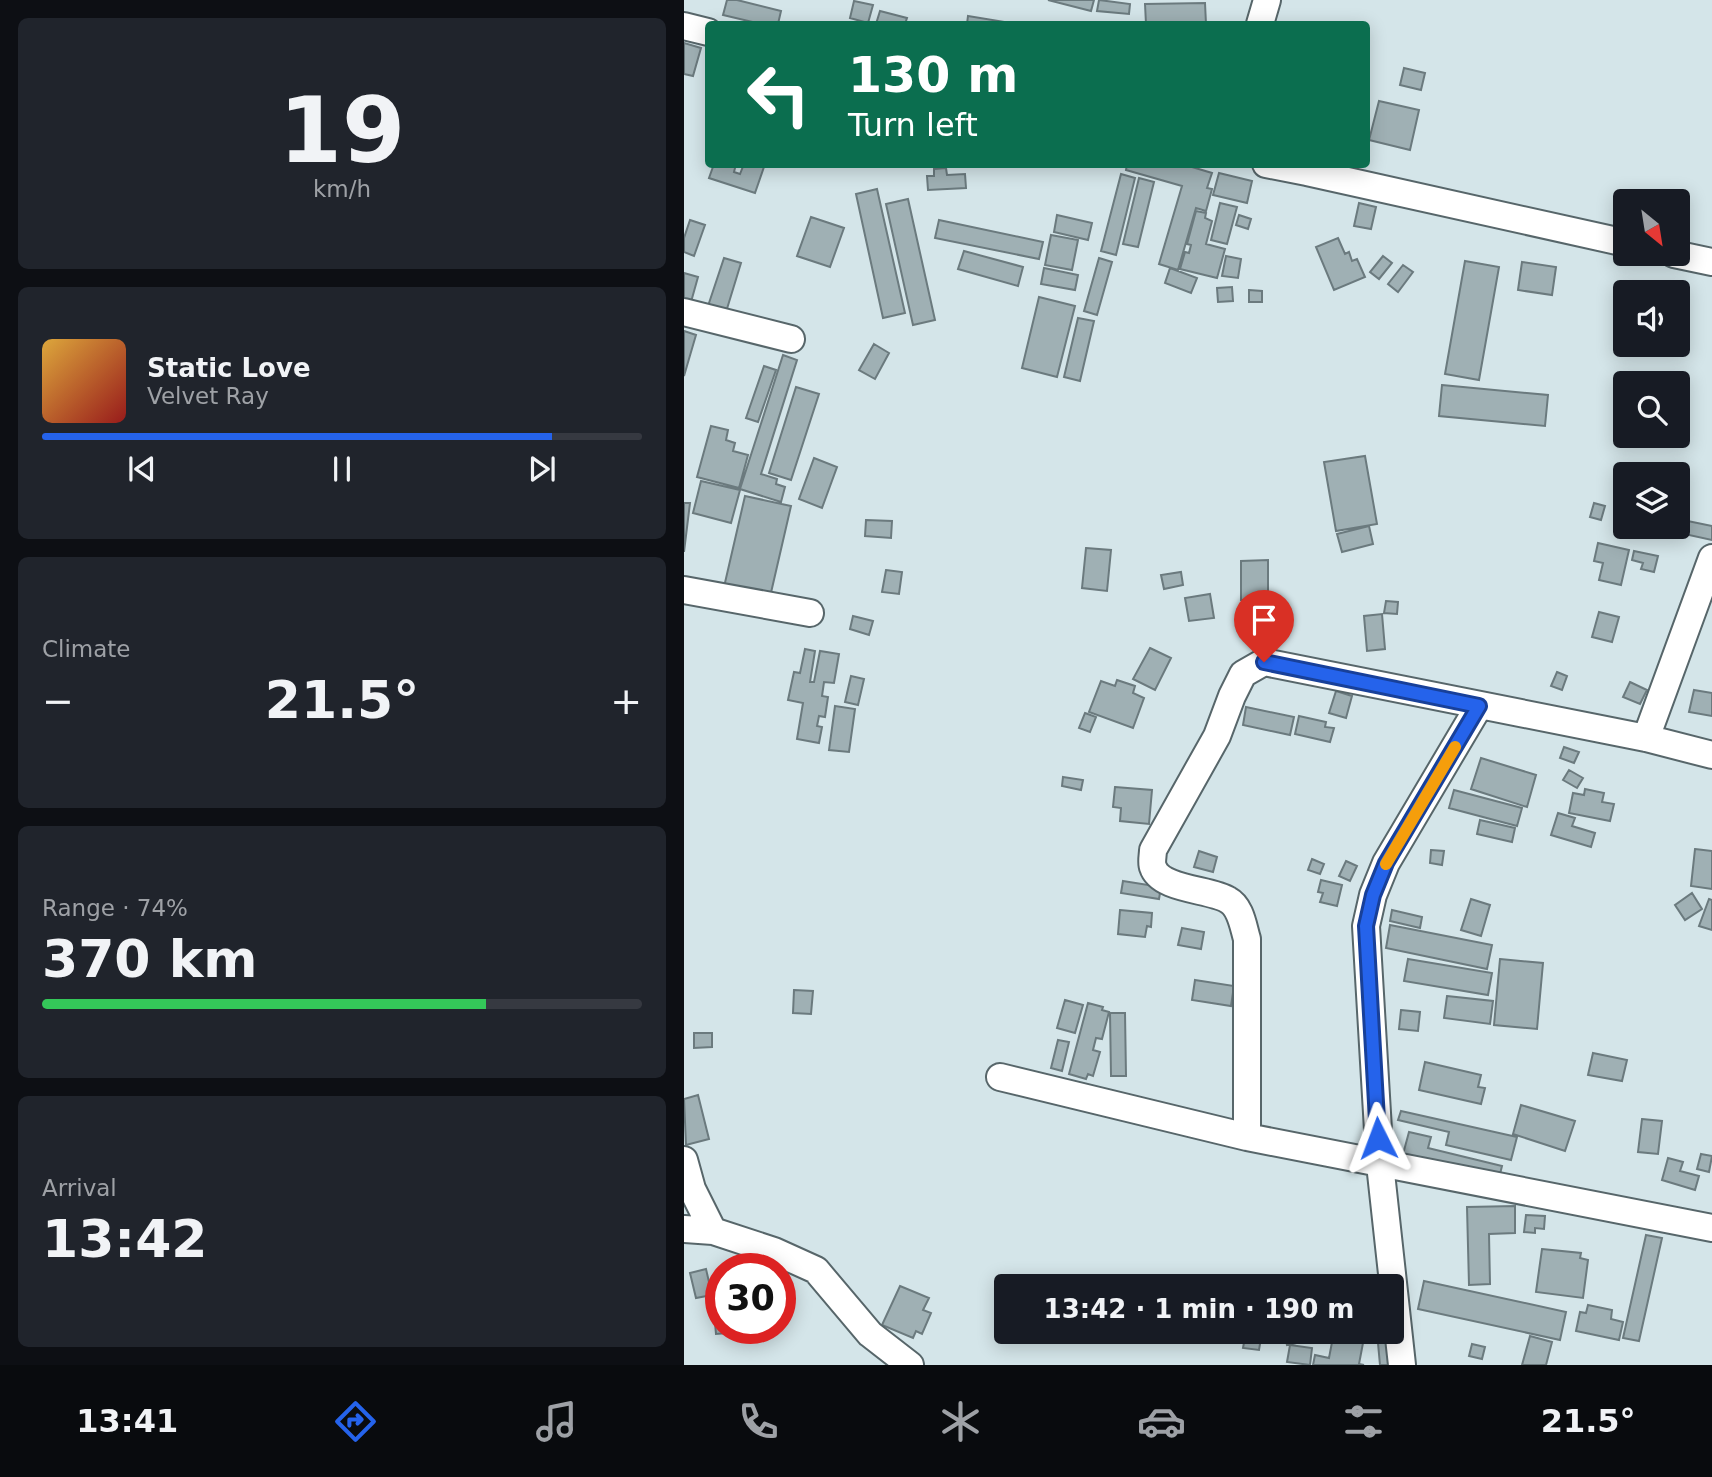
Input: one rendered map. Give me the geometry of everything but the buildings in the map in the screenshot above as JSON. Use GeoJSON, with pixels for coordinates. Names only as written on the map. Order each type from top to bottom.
{"type":"FeatureCollection","features":[{"type":"Feature","properties":{"kind":"street"},"geometry":{"type":"LineString","coordinates":[[1261,21],[1267,0]]}},
{"type":"Feature","properties":{"kind":"street"},"geometry":{"type":"LineString","coordinates":[[684,26],[705,31]]}},
{"type":"Feature","properties":{"kind":"street"},"geometry":{"type":"LineString","coordinates":[[1284,168],[1613,240]]}},
{"type":"Feature","properties":{"kind":"street"},"geometry":{"type":"LineString","coordinates":[[1690,257],[1712,262]]}},
{"type":"Feature","properties":{"kind":"street"},"geometry":{"type":"LineString","coordinates":[[684,312],[791,339]]}},
{"type":"Feature","properties":{"kind":"street"},"geometry":{"type":"LineString","coordinates":[[1646,738],[1712,558]]}},
{"type":"Feature","properties":{"kind":"street"},"geometry":{"type":"LineString","coordinates":[[684,590],[810,613]]}},
{"type":"Feature","properties":{"kind":"street"},"geometry":{"type":"LineString","coordinates":[[1247,1136],[1247,939],[1241,915],[1229,900],[1173,884],[1159,876],[1153,867],[1153,850],[1217,736],[1243,674],[1264,662],[1646,738],[1712,755]]}},
{"type":"Feature","properties":{"kind":"street"},"geometry":{"type":"LineString","coordinates":[[1402,1365],[1380,1164],[1366,926],[1373,895],[1386,863],[1479,706]]}},
{"type":"Feature","properties":{"kind":"street"},"geometry":{"type":"LineString","coordinates":[[1000,1077],[1247,1136],[1712,1228]]}},
{"type":"Feature","properties":{"kind":"street"},"geometry":{"type":"LineString","coordinates":[[684,1160],[692,1189],[713,1231]]}},
{"type":"Feature","properties":{"kind":"street"},"geometry":{"type":"LineString","coordinates":[[684,1229],[713,1231],[774,1251],[816,1270],[870,1334],[910,1365]]}},
{"type":"Feature","properties":{"kind":"slow traffic"},"geometry":{"type":"LineString","coordinates":[[1386,864],[1455,747]]}},
{"type":"Feature","properties":{"kind":"route"},"geometry":{"type":"LineString","coordinates":[[1264,662],[1479,706],[1386,863],[1373,895],[1366,926],[1378,1138]]}}]}
